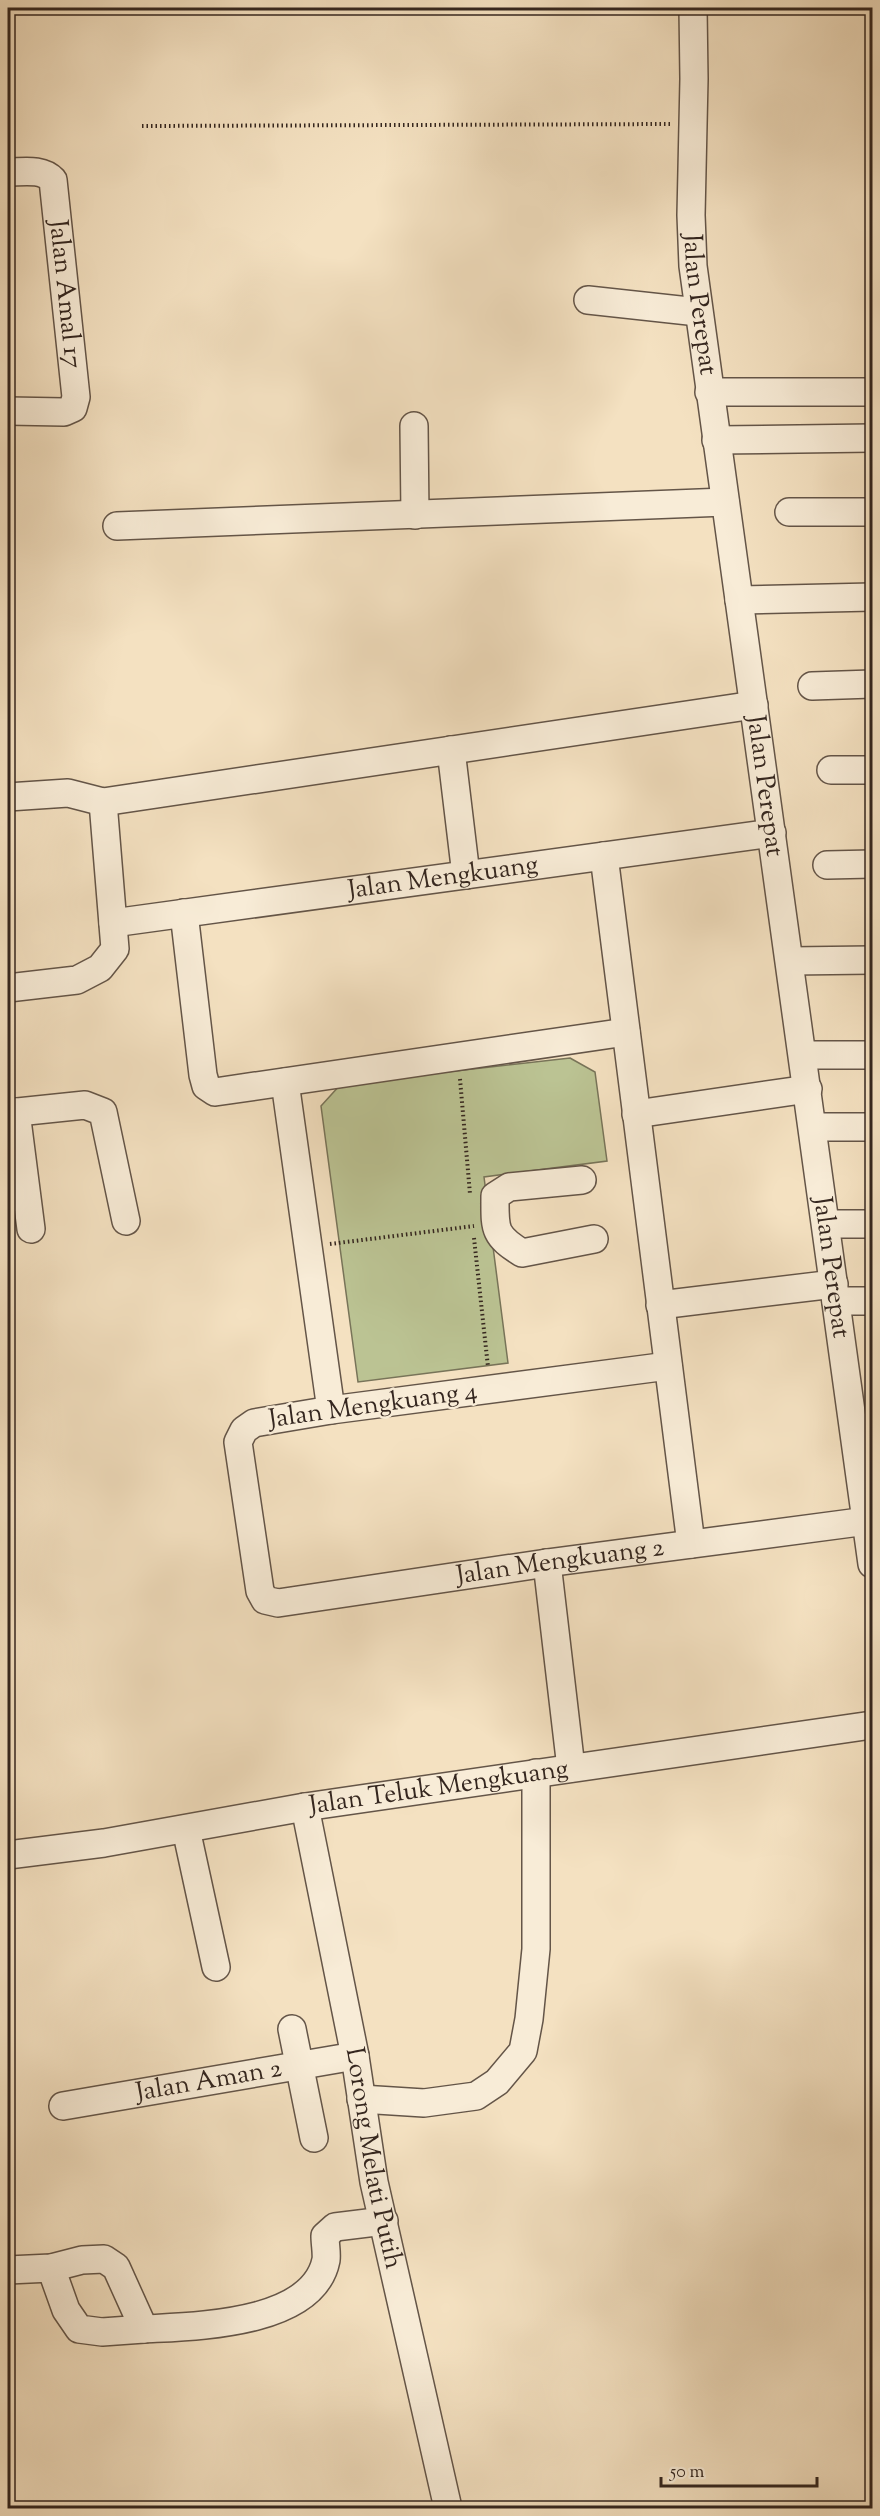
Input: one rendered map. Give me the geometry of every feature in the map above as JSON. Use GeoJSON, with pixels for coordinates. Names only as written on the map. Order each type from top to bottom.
{"type":"FeatureCollection","features":[{"type":"Feature","properties":{"kind":"street","name":"Jalan Perepat"},"geometry":{"type":"LineString","coordinates":[[693,8],[691,225],[698,312],[808,1089],[872,1563]]}},
{"type":"Feature","properties":{"kind":"street","name":"Jalan Amal 17"},"geometry":{"type":"LineString","coordinates":[[8,172],[38,172],[48,174],[53,180],[76,397],[73,408],[64,412],[8,411]]}},
{"type":"Feature","properties":{"kind":"street"},"geometry":{"type":"LineString","coordinates":[[588,300],[698,312]]}},
{"type":"Feature","properties":{"kind":"street"},"geometry":{"type":"LineString","coordinates":[[709,392],[873,392]]}},
{"type":"Feature","properties":{"kind":"street"},"geometry":{"type":"LineString","coordinates":[[414,426],[415,515]]}},
{"type":"Feature","properties":{"kind":"street"},"geometry":{"type":"LineString","coordinates":[[716,440],[873,438]]}},
{"type":"Feature","properties":{"kind":"street"},"geometry":{"type":"LineString","coordinates":[[117,526],[725,502]]}},
{"type":"Feature","properties":{"kind":"street"},"geometry":{"type":"LineString","coordinates":[[789,512],[873,512]]}},
{"type":"Feature","properties":{"kind":"street"},"geometry":{"type":"LineString","coordinates":[[739,600],[873,597]]}},
{"type":"Feature","properties":{"kind":"street"},"geometry":{"type":"LineString","coordinates":[[812,686],[873,684]]}},
{"type":"Feature","properties":{"kind":"street"},"geometry":{"type":"LineString","coordinates":[[8,797],[68,793],[103,802],[754,705]]}},
{"type":"Feature","properties":{"kind":"street"},"geometry":{"type":"LineString","coordinates":[[451,750],[466,875]]}},
{"type":"Feature","properties":{"kind":"street"},"geometry":{"type":"LineString","coordinates":[[831,770],[873,770]]}},
{"type":"Feature","properties":{"kind":"street"},"geometry":{"type":"LineString","coordinates":[[8,988],[77,980],[100,968],[115,949],[103,802]]}},
{"type":"Feature","properties":{"kind":"street","name":"Jalan Mengkuang"},"geometry":{"type":"LineString","coordinates":[[113,922],[772,833]]}},
{"type":"Feature","properties":{"kind":"street"},"geometry":{"type":"LineString","coordinates":[[604,856],[691,1544]]}},
{"type":"Feature","properties":{"kind":"street"},"geometry":{"type":"LineString","coordinates":[[827,865],[873,864]]}},
{"type":"Feature","properties":{"kind":"street"},"geometry":{"type":"LineString","coordinates":[[184,913],[206,1086],[215,1092],[626,1032]]}},
{"type":"Feature","properties":{"kind":"street"},"geometry":{"type":"LineString","coordinates":[[790,961],[873,960]]}},
{"type":"Feature","properties":{"kind":"street"},"geometry":{"type":"LineString","coordinates":[[803,1054],[873,1054]]}},
{"type":"Feature","properties":{"kind":"street"},"geometry":{"type":"LineString","coordinates":[[285,1082],[331,1410]]}},
{"type":"Feature","properties":{"kind":"street"},"geometry":{"type":"LineString","coordinates":[[636,1114],[808,1089]]}},
{"type":"Feature","properties":{"kind":"street"},"geometry":{"type":"LineString","coordinates":[[31,1229],[12,1113],[85,1105],[103,1112],[126,1221]]}},
{"type":"Feature","properties":{"kind":"street"},"geometry":{"type":"LineString","coordinates":[[813,1127],[873,1127]]}},
{"type":"Feature","properties":{"kind":"street"},"geometry":{"type":"LineString","coordinates":[[582,1180],[509,1188],[495,1196],[480,1222],[522,1253],[594,1239]]}},
{"type":"Feature","properties":{"kind":"street"},"geometry":{"type":"LineString","coordinates":[[826,1224],[873,1224]]}},
{"type":"Feature","properties":{"kind":"street"},"geometry":{"type":"LineString","coordinates":[[660,1305],[835,1292],[873,1301]]}},
{"type":"Feature","properties":{"kind":"street","name":"Jalan Mengkuang 4"},"geometry":{"type":"LineString","coordinates":[[260,1591],[238,1442],[244,1430],[254,1423],[331,1410],[668,1366]]}},
{"type":"Feature","properties":{"kind":"street","name":"Jalan Mengkuang 2"},"geometry":{"type":"LineString","coordinates":[[260,1591],[265,1600],[278,1604],[547,1563],[867,1521]]}},
{"type":"Feature","properties":{"kind":"street"},"geometry":{"type":"LineString","coordinates":[[547,1563],[571,1768]]}},
{"type":"Feature","properties":{"kind":"street","name":"Jalan Teluk Mengkuang"},"geometry":{"type":"LineString","coordinates":[[8,1855],[104,1843],[305,1807],[873,1725]]}},
{"type":"Feature","properties":{"kind":"street"},"geometry":{"type":"LineString","coordinates":[[362,2099],[424,2103],[476,2096],[497,2082],[523,2050],[529,2019],[536,1949],[536,1773]]}},
{"type":"Feature","properties":{"kind":"street","name":"Lorong Melati Putih"},"geometry":{"type":"LineString","coordinates":[[305,1807],[355,2056],[374,2182],[448,2508]]}},
{"type":"Feature","properties":{"kind":"street"},"geometry":{"type":"LineString","coordinates":[[186,1828],[216,1967]]}},
{"type":"Feature","properties":{"kind":"street"},"geometry":{"type":"LineString","coordinates":[[292,2029],[314,2139]]}},
{"type":"Feature","properties":{"kind":"street","name":"Jalan Aman 2"},"geometry":{"type":"LineString","coordinates":[[63,2106],[355,2056]]}},
{"type":"Feature","properties":{"kind":"street"},"geometry":{"type":"LineString","coordinates":[[51,2268],[66,2310],[79,2329],[102,2332],[256,2317],[304,2297],[318,2280],[326,2259],[325,2236],[335,2228],[384,2221]]}},
{"type":"Feature","properties":{"kind":"street"},"geometry":{"type":"LineString","coordinates":[[8,2270],[51,2268],[82,2260],[104,2259],[116,2267],[144,2329]]}},
{"type":"Feature","properties":{"kind":"path"},"geometry":{"type":"LineString","coordinates":[[142,126],[692,124]]}},
{"type":"Feature","properties":{"kind":"path"},"geometry":{"type":"LineString","coordinates":[[458,1057],[471,1204]]}},
{"type":"Feature","properties":{"kind":"path"},"geometry":{"type":"LineString","coordinates":[[308,1247],[480,1222],[491,1389]]}},
{"type":"Feature","properties":{"kind":"green space"},"geometry":{"type":"Polygon","coordinates":[[[570,1058],[595,1072],[607,1161],[484,1177],[508,1363],[358,1382],[321,1106],[341,1084],[570,1058]]]}}]}
